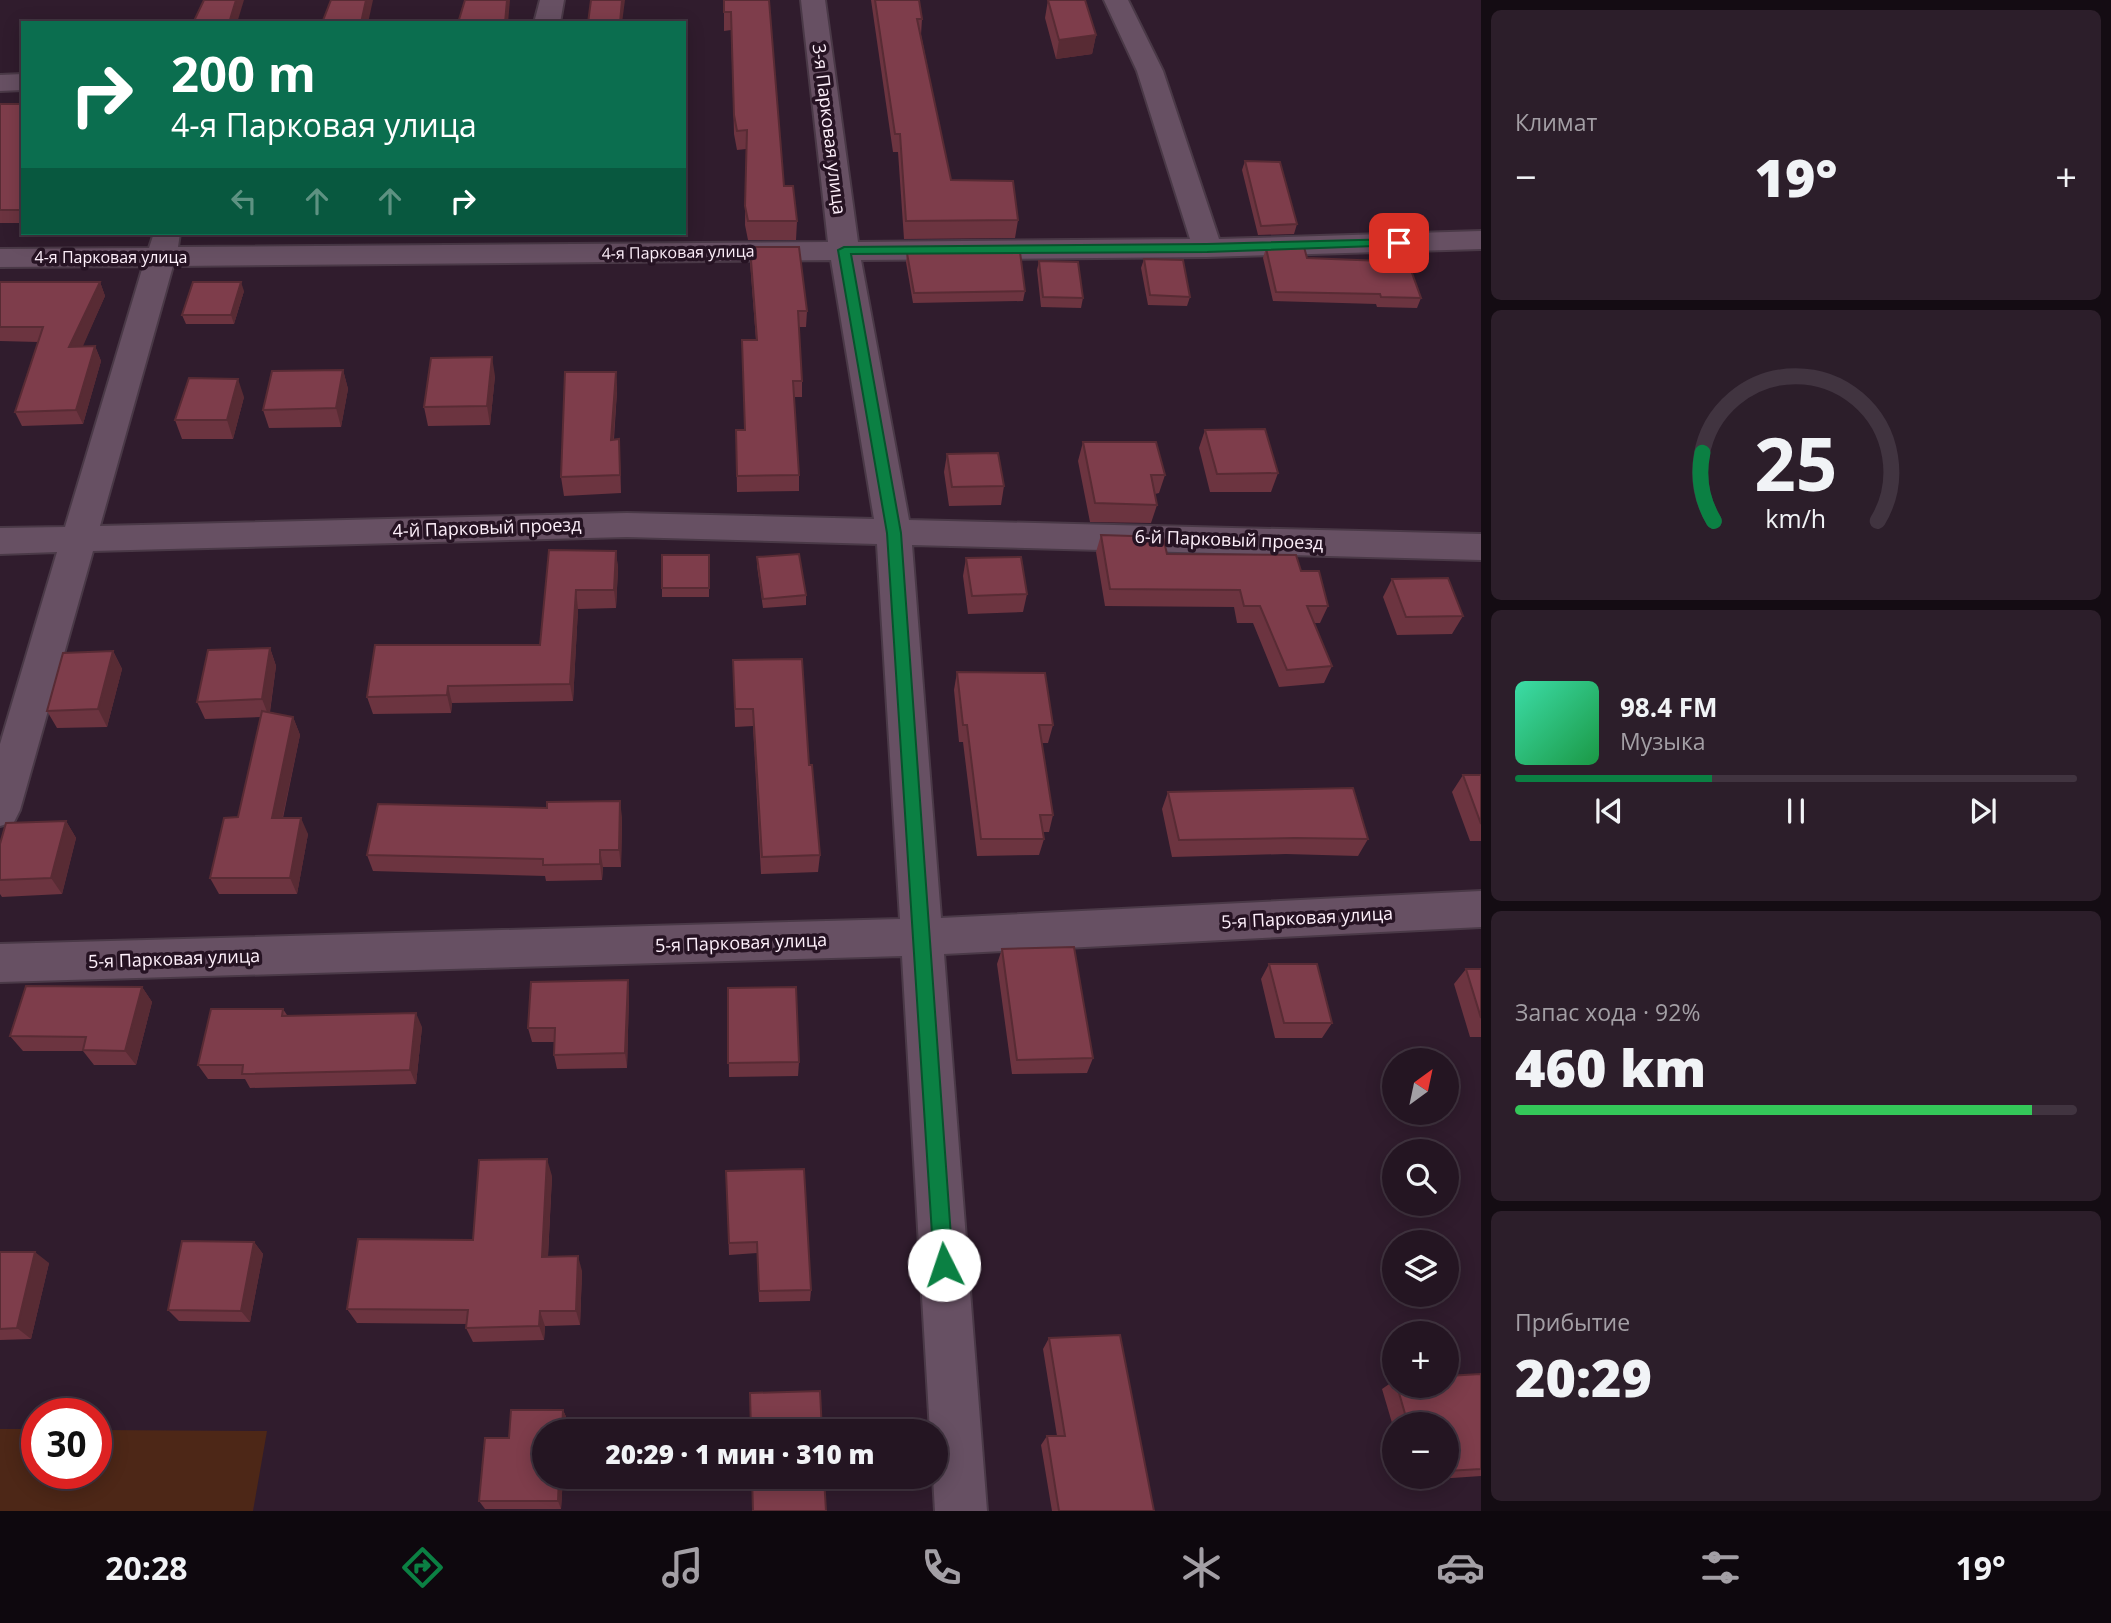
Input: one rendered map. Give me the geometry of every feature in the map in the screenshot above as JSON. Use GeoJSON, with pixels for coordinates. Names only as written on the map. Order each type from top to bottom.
{"type":"FeatureCollection","features":[{"type":"Feature","properties":{"kind":"street"},"geometry":{"type":"LineString","coordinates":[[547,21],[551,0]]}},
{"type":"Feature","properties":{"kind":"street","name":"3-я Парковая улица"},"geometry":{"type":"LineString","coordinates":[[813,0],[844,250],[894,533],[961,1511]]}},
{"type":"Feature","properties":{"kind":"street"},"geometry":{"type":"LineString","coordinates":[[1116,0],[1150,71],[1207,248]]}},
{"type":"Feature","properties":{"kind":"street"},"geometry":{"type":"LineString","coordinates":[[0,82],[21,82]]}},
{"type":"Feature","properties":{"kind":"street","name":"4-я Парковая улица"},"geometry":{"type":"LineString","coordinates":[[0,258],[164,245],[844,250],[1207,248],[1481,240]]}},
{"type":"Feature","properties":{"kind":"street"},"geometry":{"type":"LineString","coordinates":[[0,810],[164,245]]}},
{"type":"Feature","properties":{"kind":"street","name":"4-й Парковый проезд"},"geometry":{"type":"LineString","coordinates":[[0,541],[627,525],[894,533]]}},
{"type":"Feature","properties":{"kind":"street","name":"6-й Парковый проезд"},"geometry":{"type":"LineString","coordinates":[[894,533],[1481,547]]}},
{"type":"Feature","properties":{"kind":"street","name":"5-я Парковая улица"},"geometry":{"type":"LineString","coordinates":[[0,963],[921,937],[1481,909]]}},
{"type":"Feature","properties":{"kind":"shaded area"},"geometry":{"type":"Polygon","coordinates":[[[0,1429],[21,1429],[21,1489],[112,1489],[112,1430],[267,1431],[253,1511],[0,1511],[0,1429]]]}},
{"type":"Feature","properties":{"kind":"building"},"geometry":{"type":"Polygon","coordinates":[[[204,0],[236,0],[230,21],[194,21],[204,0]]]}},
{"type":"Feature","properties":{"kind":"building"},"geometry":{"type":"Polygon","coordinates":[[[331,0],[366,0],[361,21],[323,21],[331,0]]]}},
{"type":"Feature","properties":{"kind":"building"},"geometry":{"type":"Polygon","coordinates":[[[465,0],[507,0],[505,21],[459,21],[465,0]]]}},
{"type":"Feature","properties":{"kind":"building"},"geometry":{"type":"Polygon","coordinates":[[[591,0],[622,0],[620,21],[588,21],[591,0]]]}},
{"type":"Feature","properties":{"kind":"building"},"geometry":{"type":"Polygon","coordinates":[[[724,0],[769,0],[784,186],[793,186],[797,221],[748,221],[745,206],[747,130],[737,131],[734,115],[731,12],[724,12],[724,0]]]}},
{"type":"Feature","properties":{"kind":"building"},"geometry":{"type":"Polygon","coordinates":[[[875,0],[919,0],[922,19],[917,19],[951,180],[1013,181],[1018,220],[906,221],[900,134],[895,134],[875,0]]]}},
{"type":"Feature","properties":{"kind":"building"},"geometry":{"type":"Polygon","coordinates":[[[1048,0],[1085,0],[1096,35],[1059,40],[1048,0]]]}},
{"type":"Feature","properties":{"kind":"building"},"geometry":{"type":"Polygon","coordinates":[[[0,104],[21,104],[21,210],[0,210],[0,104]]]}},
{"type":"Feature","properties":{"kind":"building"},"geometry":{"type":"Polygon","coordinates":[[[1245,161],[1280,162],[1297,224],[1261,226],[1245,161]]]}},
{"type":"Feature","properties":{"kind":"building"},"geometry":{"type":"Polygon","coordinates":[[[750,247],[799,247],[807,311],[798,311],[802,381],[793,381],[799,475],[737,476],[736,430],[745,430],[742,340],[757,340],[750,247]]]}},
{"type":"Feature","properties":{"kind":"building"},"geometry":{"type":"Polygon","coordinates":[[[1304,247],[1307,258],[1408,262],[1421,298],[1381,297],[1380,294],[1276,292],[1266,248],[1304,247]]]}},
{"type":"Feature","properties":{"kind":"building"},"geometry":{"type":"Polygon","coordinates":[[[1020,252],[1025,291],[914,293],[907,253],[1020,252]]]}},
{"type":"Feature","properties":{"kind":"building"},"geometry":{"type":"Polygon","coordinates":[[[1144,259],[1183,260],[1190,297],[1150,295],[1144,259]]]}},
{"type":"Feature","properties":{"kind":"building"},"geometry":{"type":"Polygon","coordinates":[[[1039,261],[1078,262],[1083,298],[1043,297],[1039,261]]]}},
{"type":"Feature","properties":{"kind":"building"},"geometry":{"type":"Polygon","coordinates":[[[0,282],[100,282],[69,347],[95,346],[76,410],[15,412],[43,327],[0,327],[0,282]]]}},
{"type":"Feature","properties":{"kind":"building"},"geometry":{"type":"Polygon","coordinates":[[[193,282],[241,282],[231,315],[182,315],[193,282]]]}},
{"type":"Feature","properties":{"kind":"building"},"geometry":{"type":"Polygon","coordinates":[[[492,357],[487,406],[424,407],[431,358],[492,357]]]}},
{"type":"Feature","properties":{"kind":"building"},"geometry":{"type":"Polygon","coordinates":[[[343,370],[336,408],[263,410],[272,371],[343,370]]]}},
{"type":"Feature","properties":{"kind":"building"},"geometry":{"type":"Polygon","coordinates":[[[565,372],[616,372],[611,440],[619,439],[620,475],[561,477],[565,372]]]}},
{"type":"Feature","properties":{"kind":"building"},"geometry":{"type":"Polygon","coordinates":[[[189,378],[238,379],[227,420],[175,420],[189,378]]]}},
{"type":"Feature","properties":{"kind":"building"},"geometry":{"type":"Polygon","coordinates":[[[1265,429],[1278,473],[1217,474],[1205,430],[1265,429]]]}},
{"type":"Feature","properties":{"kind":"building"},"geometry":{"type":"Polygon","coordinates":[[[1083,442],[1156,442],[1165,475],[1151,475],[1157,505],[1095,503],[1083,442]]]}},
{"type":"Feature","properties":{"kind":"building"},"geometry":{"type":"Polygon","coordinates":[[[998,453],[1004,486],[952,487],[947,454],[998,453]]]}},
{"type":"Feature","properties":{"kind":"building"},"geometry":{"type":"Polygon","coordinates":[[[1101,535],[1163,537],[1167,554],[1296,555],[1301,571],[1319,571],[1328,606],[1307,606],[1332,666],[1287,670],[1260,606],[1244,606],[1240,590],[1110,589],[1101,535]]]}},
{"type":"Feature","properties":{"kind":"building"},"geometry":{"type":"Polygon","coordinates":[[[549,550],[616,551],[614,590],[576,590],[570,684],[448,686],[447,695],[367,697],[375,645],[540,645],[549,550]]]}},
{"type":"Feature","properties":{"kind":"building"},"geometry":{"type":"Polygon","coordinates":[[[799,554],[806,595],[763,599],[757,557],[799,554]]]}},
{"type":"Feature","properties":{"kind":"building"},"geometry":{"type":"Polygon","coordinates":[[[662,555],[709,555],[709,588],[662,588],[662,555]]]}},
{"type":"Feature","properties":{"kind":"building"},"geometry":{"type":"Polygon","coordinates":[[[1021,557],[1027,594],[972,596],[966,558],[1021,557]]]}},
{"type":"Feature","properties":{"kind":"building"},"geometry":{"type":"Polygon","coordinates":[[[1448,578],[1463,616],[1406,617],[1392,579],[1448,578]]]}},
{"type":"Feature","properties":{"kind":"building"},"geometry":{"type":"Polygon","coordinates":[[[270,648],[262,699],[197,702],[208,650],[270,648]]]}},
{"type":"Feature","properties":{"kind":"building"},"geometry":{"type":"Polygon","coordinates":[[[113,651],[98,709],[47,711],[63,653],[113,651]]]}},
{"type":"Feature","properties":{"kind":"building"},"geometry":{"type":"Polygon","coordinates":[[[802,659],[809,765],[812,765],[820,855],[762,857],[753,709],[735,709],[733,660],[802,659]]]}},
{"type":"Feature","properties":{"kind":"building"},"geometry":{"type":"Polygon","coordinates":[[[957,672],[1045,673],[1053,725],[1039,725],[1053,815],[1040,815],[1044,839],[981,839],[967,725],[963,725],[957,672]]]}},
{"type":"Feature","properties":{"kind":"building"},"geometry":{"type":"Polygon","coordinates":[[[262,711],[293,717],[272,818],[301,818],[290,878],[210,878],[224,818],[238,817],[262,711]]]}},
{"type":"Feature","properties":{"kind":"building"},"geometry":{"type":"Polygon","coordinates":[[[1463,775],[1481,775],[1481,824],[1463,775]]]}},
{"type":"Feature","properties":{"kind":"building"},"geometry":{"type":"Polygon","coordinates":[[[1353,788],[1368,839],[1179,840],[1168,792],[1353,788]]]}},
{"type":"Feature","properties":{"kind":"building"},"geometry":{"type":"Polygon","coordinates":[[[620,801],[619,850],[600,850],[600,864],[543,865],[543,859],[367,855],[378,804],[547,808],[547,802],[620,801]]]}},
{"type":"Feature","properties":{"kind":"building"},"geometry":{"type":"Polygon","coordinates":[[[66,821],[51,878],[0,880],[0,844],[6,823],[66,821]]]}},
{"type":"Feature","properties":{"kind":"building"},"geometry":{"type":"Polygon","coordinates":[[[1074,947],[1093,1058],[1017,1060],[1002,949],[1074,947]]]}},
{"type":"Feature","properties":{"kind":"building"},"geometry":{"type":"Polygon","coordinates":[[[1269,964],[1317,964],[1332,1023],[1284,1023],[1269,964]]]}},
{"type":"Feature","properties":{"kind":"building"},"geometry":{"type":"Polygon","coordinates":[[[1466,969],[1481,969],[1481,1018],[1466,969]]]}},
{"type":"Feature","properties":{"kind":"building"},"geometry":{"type":"Polygon","coordinates":[[[628,980],[625,1053],[554,1055],[555,1028],[528,1028],[531,982],[628,980]]]}},
{"type":"Feature","properties":{"kind":"building"},"geometry":{"type":"Polygon","coordinates":[[[26,986],[142,987],[125,1051],[83,1050],[86,1037],[10,1036],[26,986]]]}},
{"type":"Feature","properties":{"kind":"building"},"geometry":{"type":"Polygon","coordinates":[[[796,987],[799,1062],[728,1063],[728,988],[796,987]]]}},
{"type":"Feature","properties":{"kind":"building"},"geometry":{"type":"Polygon","coordinates":[[[211,1009],[283,1009],[282,1016],[416,1013],[410,1070],[242,1074],[243,1065],[198,1065],[211,1009]]]}},
{"type":"Feature","properties":{"kind":"building"},"geometry":{"type":"Polygon","coordinates":[[[547,1159],[542,1257],[578,1256],[576,1311],[540,1311],[539,1326],[466,1328],[468,1310],[347,1309],[358,1239],[473,1240],[479,1160],[547,1159]]]}},
{"type":"Feature","properties":{"kind":"building"},"geometry":{"type":"Polygon","coordinates":[[[804,1169],[811,1290],[759,1291],[757,1242],[729,1243],[726,1171],[804,1169]]]}},
{"type":"Feature","properties":{"kind":"building"},"geometry":{"type":"Polygon","coordinates":[[[182,1241],[254,1242],[241,1311],[168,1310],[182,1241]]]}},
{"type":"Feature","properties":{"kind":"building"},"geometry":{"type":"Polygon","coordinates":[[[0,1252],[35,1252],[17,1328],[0,1329],[0,1252]]]}},
{"type":"Feature","properties":{"kind":"building"},"geometry":{"type":"Polygon","coordinates":[[[1120,1335],[1154,1511],[1059,1511],[1047,1436],[1065,1436],[1049,1338],[1120,1335]]]}},
{"type":"Feature","properties":{"kind":"building"},"geometry":{"type":"Polygon","coordinates":[[[1481,1374],[1481,1469],[1459,1470],[1459,1412],[1405,1412],[1400,1398],[1459,1398],[1459,1375],[1481,1374]]]}},
{"type":"Feature","properties":{"kind":"building"},"geometry":{"type":"Polygon","coordinates":[[[820,1391],[821,1419],[751,1419],[750,1393],[820,1391]]]}},
{"type":"Feature","properties":{"kind":"building"},"geometry":{"type":"Polygon","coordinates":[[[511,1410],[563,1410],[563,1419],[532,1419],[532,1489],[558,1489],[558,1501],[479,1501],[485,1438],[509,1438],[511,1410]]]}},
{"type":"Feature","properties":{"kind":"building"},"geometry":{"type":"Polygon","coordinates":[[[752,1489],[825,1489],[826,1511],[753,1511],[752,1489]]]}},
{"type":"Feature","properties":{"kind":"route"},"geometry":{"type":"LineString","coordinates":[[944,1265],[894,533],[844,250],[1207,248],[1399,243]]}}]}
